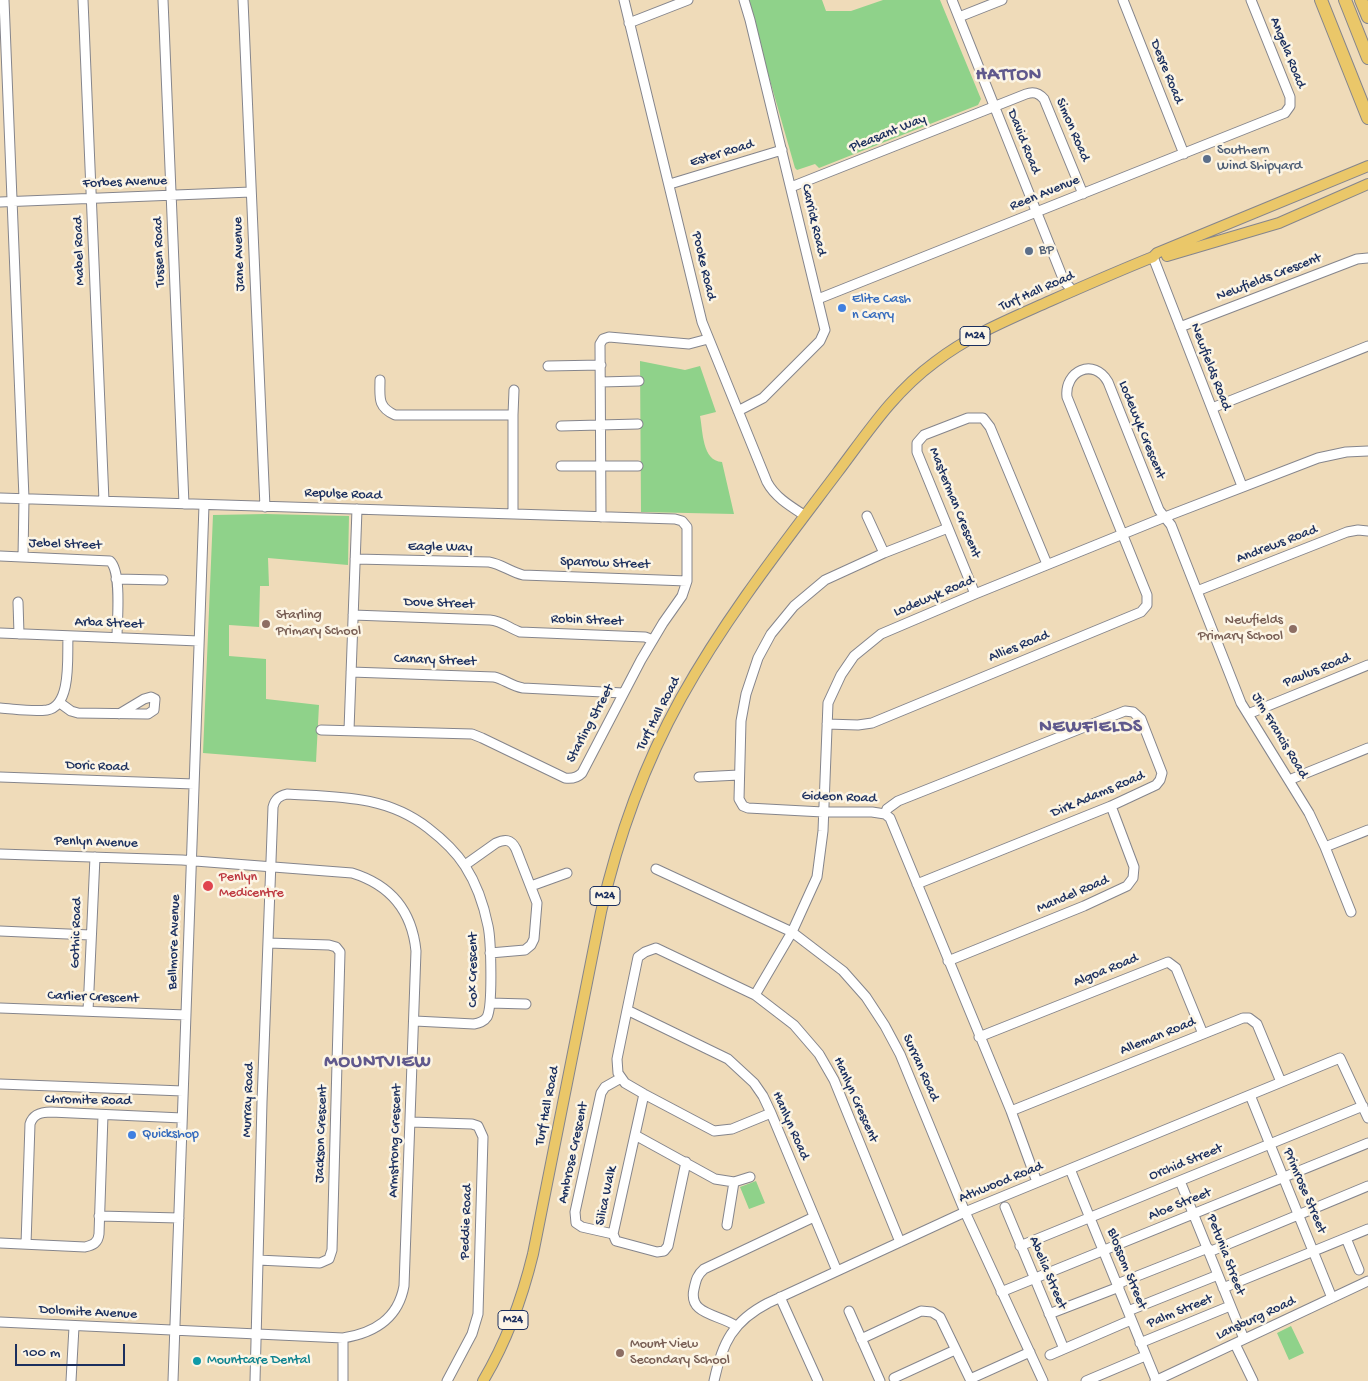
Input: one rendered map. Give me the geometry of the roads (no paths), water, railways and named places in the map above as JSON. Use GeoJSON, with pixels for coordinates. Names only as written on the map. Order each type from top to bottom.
{"type":"FeatureCollection","features":[{"type":"Feature","properties":{"kind":"highway"},"geometry":{"type":"LineString","coordinates":[[1320,0],[1368,118]]}},
{"type":"Feature","properties":{"kind":"highway"},"geometry":{"type":"LineString","coordinates":[[1345,0],[1368,58]]}},
{"type":"Feature","properties":{"kind":"highway"},"geometry":{"type":"LineString","coordinates":[[1361,0],[1368,17]]}},
{"type":"Feature","properties":{"kind":"main road","name":"Turf Hall Road"},"geometry":{"type":"LineString","coordinates":[[483,1381],[509,1331],[524,1286],[608,880],[627,819],[665,729],[701,664],[764,570],[804,515],[886,406],[926,369],[969,339],[1073,291],[1153,257],[1157,253],[1368,166]]}},
{"type":"Feature","properties":{"kind":"main road","name":"Turf Hall Road"},"geometry":{"type":"LineString","coordinates":[[1153,257],[1162,258],[1279,223],[1368,184]]}},
{"type":"Feature","properties":{"kind":"street"},"geometry":{"type":"LineString","coordinates":[[4,0],[24,498],[23,557]]}},
{"type":"Feature","properties":{"kind":"street","name":"Mabel Road"},"geometry":{"type":"LineString","coordinates":[[83,0],[104,501]]}},
{"type":"Feature","properties":{"kind":"street","name":"Tussen Road"},"geometry":{"type":"LineString","coordinates":[[163,0],[184,504]]}},
{"type":"Feature","properties":{"kind":"street","name":"Jane Avenue"},"geometry":{"type":"LineString","coordinates":[[243,0],[264,507]]}},
{"type":"Feature","properties":{"kind":"street","name":"Pooke Road"},"geometry":{"type":"LineString","coordinates":[[624,0],[708,339],[769,486],[781,500],[804,515]]}},
{"type":"Feature","properties":{"kind":"street"},"geometry":{"type":"LineString","coordinates":[[629,24],[688,0]]}},
{"type":"Feature","properties":{"kind":"street","name":"Carrick Road"},"geometry":{"type":"LineString","coordinates":[[738,410],[763,398],[822,338],[824,326],[744,0]]}},
{"type":"Feature","properties":{"kind":"street","name":"David Road"},"geometry":{"type":"LineString","coordinates":[[952,0],[1064,281],[1073,291]]}},
{"type":"Feature","properties":{"kind":"street"},"geometry":{"type":"LineString","coordinates":[[959,17],[1002,0]]}},
{"type":"Feature","properties":{"kind":"street","name":"Desre Road"},"geometry":{"type":"LineString","coordinates":[[1122,0],[1184,154]]}},
{"type":"Feature","properties":{"kind":"street","name":"Angela Road"},"geometry":{"type":"LineString","coordinates":[[1251,0],[1290,97],[1289,108],[1282,115]]}},
{"type":"Feature","properties":{"kind":"street","name":"Simon Road"},"geometry":{"type":"LineString","coordinates":[[994,106],[1030,92],[1042,96],[1083,194]]}},
{"type":"Feature","properties":{"kind":"street","name":"Pleasant Way"},"geometry":{"type":"LineString","coordinates":[[791,188],[994,106]]}},
{"type":"Feature","properties":{"kind":"street","name":"Reen Avenue"},"geometry":{"type":"LineString","coordinates":[[818,299],[1282,115]]}},
{"type":"Feature","properties":{"kind":"street","name":"Ester Road"},"geometry":{"type":"LineString","coordinates":[[670,184],[782,150]]}},
{"type":"Feature","properties":{"kind":"street","name":"Forbes Avenue"},"geometry":{"type":"LineString","coordinates":[[0,202],[251,192]]}},
{"type":"Feature","properties":{"kind":"street","name":"Newfields Road"},"geometry":{"type":"LineString","coordinates":[[1153,257],[1242,486]]}},
{"type":"Feature","properties":{"kind":"street","name":"Newfields Crescent"},"geometry":{"type":"LineString","coordinates":[[1180,328],[1356,259],[1368,258]]}},
{"type":"Feature","properties":{"kind":"street"},"geometry":{"type":"LineString","coordinates":[[600,517],[600,344],[606,338],[647,339],[689,344],[708,339]]}},
{"type":"Feature","properties":{"kind":"street"},"geometry":{"type":"LineString","coordinates":[[1212,408],[1368,346]]}},
{"type":"Feature","properties":{"kind":"street"},"geometry":{"type":"LineString","coordinates":[[548,366],[600,365]]}},
{"type":"Feature","properties":{"kind":"street","name":"Lodewyk Crescent"},"geometry":{"type":"LineString","coordinates":[[1123,534],[1067,397],[1067,385],[1074,375],[1081,370],[1095,369],[1105,377],[1159,510],[1165,517]]}},
{"type":"Feature","properties":{"kind":"street"},"geometry":{"type":"LineString","coordinates":[[380,380],[382,406],[387,412],[395,415],[513,415]]}},
{"type":"Feature","properties":{"kind":"street"},"geometry":{"type":"LineString","coordinates":[[600,382],[639,381]]}},
{"type":"Feature","properties":{"kind":"street"},"geometry":{"type":"LineString","coordinates":[[513,514],[514,390]]}},
{"type":"Feature","properties":{"kind":"street","name":"Masterman Crescent"},"geometry":{"type":"LineString","coordinates":[[976,594],[918,452],[917,443],[924,436],[968,418],[983,418],[990,427],[1048,564]]}},
{"type":"Feature","properties":{"kind":"street"},"geometry":{"type":"LineString","coordinates":[[561,426],[638,424]]}},
{"type":"Feature","properties":{"kind":"street","name":"Lodewyk Road"},"geometry":{"type":"LineString","coordinates":[[755,995],[792,932],[817,877],[823,812],[828,703],[841,675],[854,656],[881,634],[1242,486],[1333,454],[1368,451]]}},
{"type":"Feature","properties":{"kind":"street"},"geometry":{"type":"LineString","coordinates":[[561,466],[638,466]]}},
{"type":"Feature","properties":{"kind":"street","name":"Repulse Road"},"geometry":{"type":"LineString","coordinates":[[0,498],[675,519],[684,523]]}},
{"type":"Feature","properties":{"kind":"street","name":"Bellmore Avenue"},"geometry":{"type":"LineString","coordinates":[[173,1381],[204,505]]}},
{"type":"Feature","properties":{"kind":"street"},"geometry":{"type":"LineString","coordinates":[[349,730],[357,509]]}},
{"type":"Feature","properties":{"kind":"street"},"geometry":{"type":"LineString","coordinates":[[867,516],[884,553]]}},
{"type":"Feature","properties":{"kind":"street","name":"Jim Francis Road"},"geometry":{"type":"LineString","coordinates":[[1165,517],[1171,525],[1241,702],[1309,813],[1326,847],[1351,912]]}},
{"type":"Feature","properties":{"kind":"street","name":"Starling Street"},"geometry":{"type":"LineString","coordinates":[[321,730],[472,734],[565,778],[578,776],[582,772],[653,640],[682,596],[686,581],[688,529],[684,523]]}},
{"type":"Feature","properties":{"kind":"street","name":"Gideon Road"},"geometry":{"type":"LineString","coordinates":[[948,528],[884,553],[825,580],[794,606],[771,634],[758,658],[746,694],[741,721],[740,799],[743,806],[748,808],[885,814],[893,824],[1011,1111],[1037,1182]]}},
{"type":"Feature","properties":{"kind":"street","name":"Andrews Road"},"geometry":{"type":"LineString","coordinates":[[1197,591],[1347,532],[1368,531]]}},
{"type":"Feature","properties":{"kind":"street","name":"Allies Road"},"geometry":{"type":"LineString","coordinates":[[827,724],[858,725],[872,723],[1141,612],[1147,605],[1147,595],[1123,534]]}},
{"type":"Feature","properties":{"kind":"street","name":"Jebel Street"},"geometry":{"type":"LineString","coordinates":[[0,556],[107,560],[113,565],[116,579]]}},
{"type":"Feature","properties":{"kind":"street","name":"Eagle Way"},"geometry":{"type":"LineString","coordinates":[[354,559],[489,562],[499,564],[512,572],[523,575]]}},
{"type":"Feature","properties":{"kind":"street","name":"Sparrow Street"},"geometry":{"type":"LineString","coordinates":[[523,575],[686,581]]}},
{"type":"Feature","properties":{"kind":"street"},"geometry":{"type":"LineString","coordinates":[[117,638],[116,579],[164,580]]}},
{"type":"Feature","properties":{"kind":"street"},"geometry":{"type":"LineString","coordinates":[[18,602],[19,634]]}},
{"type":"Feature","properties":{"kind":"street","name":"Dove Street"},"geometry":{"type":"LineString","coordinates":[[353,615],[490,620],[503,622],[513,630],[520,632]]}},
{"type":"Feature","properties":{"kind":"street","name":"Robin Street"},"geometry":{"type":"LineString","coordinates":[[520,632],[645,637],[653,640]]}},
{"type":"Feature","properties":{"kind":"street","name":"Arba Street"},"geometry":{"type":"LineString","coordinates":[[0,633],[68,637],[199,640]]}},
{"type":"Feature","properties":{"kind":"street"},"geometry":{"type":"LineString","coordinates":[[0,708],[44,710],[60,703],[65,689],[68,637]]}},
{"type":"Feature","properties":{"kind":"street","name":"Paulus Road"},"geometry":{"type":"LineString","coordinates":[[1248,714],[1368,665]]}},
{"type":"Feature","properties":{"kind":"street","name":"Canary Street"},"geometry":{"type":"LineString","coordinates":[[351,672],[494,677],[516,687],[623,693]]}},
{"type":"Feature","properties":{"kind":"street"},"geometry":{"type":"LineString","coordinates":[[60,703],[74,712],[119,714]]}},
{"type":"Feature","properties":{"kind":"street","name":"Dirk Adams Road"},"geometry":{"type":"LineString","coordinates":[[885,814],[887,809],[898,801],[1124,711],[1133,712],[1141,719],[1162,773],[1160,780],[1154,787],[917,884]]}},
{"type":"Feature","properties":{"kind":"street"},"geometry":{"type":"LineString","coordinates":[[1289,780],[1368,748]]}},
{"type":"Feature","properties":{"kind":"street"},"geometry":{"type":"LineString","coordinates":[[699,777],[739,775]]}},
{"type":"Feature","properties":{"kind":"street","name":"Doric Road"},"geometry":{"type":"LineString","coordinates":[[0,777],[194,784]]}},
{"type":"Feature","properties":{"kind":"street","name":"Cox Crescent"},"geometry":{"type":"LineString","coordinates":[[270,867],[273,807],[276,799],[287,794],[358,798],[390,806],[427,827],[465,865],[484,912],[489,933],[490,1003],[487,1016],[474,1024],[415,1022]]}},
{"type":"Feature","properties":{"kind":"street","name":"Mandel Road"},"geometry":{"type":"LineString","coordinates":[[948,961],[1084,906],[1127,886],[1133,878],[1134,867],[1111,806]]}},
{"type":"Feature","properties":{"kind":"street"},"geometry":{"type":"LineString","coordinates":[[1326,847],[1368,830]]}},
{"type":"Feature","properties":{"kind":"street"},"geometry":{"type":"LineString","coordinates":[[465,865],[496,843],[508,840],[516,849],[531,886],[537,908],[534,939],[531,945],[523,950],[490,953]]}},
{"type":"Feature","properties":{"kind":"street","name":"Penlyn Avenue"},"geometry":{"type":"LineString","coordinates":[[0,854],[191,860]]}},
{"type":"Feature","properties":{"kind":"street","name":"Gothic Road"},"geometry":{"type":"LineString","coordinates":[[88,1011],[94,857]]}},
{"type":"Feature","properties":{"kind":"street","name":"Armstrong Crescent"},"geometry":{"type":"LineString","coordinates":[[175,1331],[343,1338],[363,1334],[384,1324],[395,1311],[403,1294],[415,1022],[415,942],[408,919],[393,896],[372,880],[352,873],[191,860]]}},
{"type":"Feature","properties":{"kind":"street","name":"Murray Road"},"geometry":{"type":"LineString","coordinates":[[255,1381],[258,1334],[258,1260],[270,867]]}},
{"type":"Feature","properties":{"kind":"street","name":"Surran Road"},"geometry":{"type":"LineString","coordinates":[[656,869],[792,932],[843,971],[866,997],[900,1054],[965,1212],[1043,1381]]}},
{"type":"Feature","properties":{"kind":"street"},"geometry":{"type":"LineString","coordinates":[[531,886],[567,873]]}},
{"type":"Feature","properties":{"kind":"street"},"geometry":{"type":"LineString","coordinates":[[0,932],[90,935]]}},
{"type":"Feature","properties":{"kind":"street","name":"Jackson Crescent"},"geometry":{"type":"LineString","coordinates":[[258,1260],[320,1263],[326,1261],[331,1254],[333,1241],[340,952],[336,947],[329,945],[268,943]]}},
{"type":"Feature","properties":{"kind":"street","name":"Hanlyn Crescent"},"geometry":{"type":"LineString","coordinates":[[627,1010],[638,957],[644,952],[656,948],[755,995],[794,1025],[819,1054],[834,1080],[900,1242]]}},
{"type":"Feature","properties":{"kind":"street","name":"Algoa Road"},"geometry":{"type":"LineString","coordinates":[[979,1037],[1168,962],[1176,968],[1203,1034]]}},
{"type":"Feature","properties":{"kind":"street"},"geometry":{"type":"LineString","coordinates":[[490,1003],[526,1004]]}},
{"type":"Feature","properties":{"kind":"street","name":"Carlier Crescent"},"geometry":{"type":"LineString","coordinates":[[0,1008],[186,1015]]}},
{"type":"Feature","properties":{"kind":"street"},"geometry":{"type":"LineString","coordinates":[[627,1010],[617,1059],[618,1073],[625,1083],[714,1131],[732,1129],[771,1113]]}},
{"type":"Feature","properties":{"kind":"street","name":"Hanlyn Road"},"geometry":{"type":"LineString","coordinates":[[627,1010],[728,1059],[754,1083],[771,1113],[837,1271]]}},
{"type":"Feature","properties":{"kind":"street","name":"Alleman Road"},"geometry":{"type":"LineString","coordinates":[[1011,1111],[1243,1018],[1249,1018],[1257,1024],[1281,1082]]}},
{"type":"Feature","properties":{"kind":"street","name":"Athwood Road"},"geometry":{"type":"LineString","coordinates":[[714,1381],[725,1342],[736,1326],[748,1314],[780,1297],[965,1212],[1340,1058],[1363,1106]]}},
{"type":"Feature","properties":{"kind":"street","name":"Ambrose Crescent"},"geometry":{"type":"LineString","coordinates":[[612,1234],[582,1228],[576,1223],[576,1212],[601,1093],[605,1087],[620,1078]]}},
{"type":"Feature","properties":{"kind":"street"},"geometry":{"type":"LineString","coordinates":[[0,1084],[183,1091]]}},
{"type":"Feature","properties":{"kind":"street","name":"Silica Walk"},"geometry":{"type":"LineString","coordinates":[[644,1094],[612,1234],[616,1241],[657,1252],[664,1251],[668,1246],[686,1162]]}},
{"type":"Feature","properties":{"kind":"street","name":"Primrose Street"},"geometry":{"type":"LineString","coordinates":[[1250,1095],[1332,1298]]}},
{"type":"Feature","properties":{"kind":"street"},"geometry":{"type":"LineString","coordinates":[[1363,1106],[1368,1118]]}},
{"type":"Feature","properties":{"kind":"street","name":"Orchid Street"},"geometry":{"type":"LineString","coordinates":[[1020,1246],[1363,1106]]}},
{"type":"Feature","properties":{"kind":"street","name":"Chromite Road"},"geometry":{"type":"LineString","coordinates":[[26,1244],[31,1120],[36,1114],[44,1112],[182,1118]]}},
{"type":"Feature","properties":{"kind":"street"},"geometry":{"type":"LineString","coordinates":[[0,1243],[90,1246],[94,1244],[98,1238],[103,1115]]}},
{"type":"Feature","properties":{"kind":"street","name":"Peddie Road"},"geometry":{"type":"LineString","coordinates":[[411,1122],[472,1124],[480,1129],[483,1137],[478,1314],[472,1334],[447,1381]]}},
{"type":"Feature","properties":{"kind":"street"},"geometry":{"type":"LineString","coordinates":[[634,1135],[715,1179],[734,1182],[750,1177]]}},
{"type":"Feature","properties":{"kind":"street","name":"Aloe Street"},"geometry":{"type":"LineString","coordinates":[[1002,1292],[1368,1143]]}},
{"type":"Feature","properties":{"kind":"street","name":"Blossom Street"},"geometry":{"type":"LineString","coordinates":[[1070,1169],[1155,1381]]}},
{"type":"Feature","properties":{"kind":"street","name":"Petunia Street"},"geometry":{"type":"LineString","coordinates":[[1180,1181],[1230,1306],[1253,1381]]}},
{"type":"Feature","properties":{"kind":"street"},"geometry":{"type":"LineString","coordinates":[[726,1225],[734,1182]]}},
{"type":"Feature","properties":{"kind":"street"},"geometry":{"type":"LineString","coordinates":[[1049,1314],[1368,1186]]}},
{"type":"Feature","properties":{"kind":"street","name":"Abelia Street"},"geometry":{"type":"LineString","coordinates":[[1005,1208],[1064,1349]]}},
{"type":"Feature","properties":{"kind":"street"},"geometry":{"type":"LineString","coordinates":[[99,1216],[179,1218]]}},
{"type":"Feature","properties":{"kind":"street"},"geometry":{"type":"LineString","coordinates":[[736,1326],[698,1309],[692,1296],[697,1275],[704,1269],[814,1217]]}},
{"type":"Feature","properties":{"kind":"street"},"geometry":{"type":"LineString","coordinates":[[1223,1288],[1368,1229]]}},
{"type":"Feature","properties":{"kind":"street"},"geometry":{"type":"LineString","coordinates":[[1346,1238],[1359,1270]]}},
{"type":"Feature","properties":{"kind":"street"},"geometry":{"type":"LineString","coordinates":[[1050,1355],[1218,1275]]}},
{"type":"Feature","properties":{"kind":"street","name":"Lansburg Road"},"geometry":{"type":"LineString","coordinates":[[1155,1381],[1368,1281]]}},
{"type":"Feature","properties":{"kind":"street"},"geometry":{"type":"LineString","coordinates":[[780,1297],[818,1381]]}},
{"type":"Feature","properties":{"kind":"street","name":"Palm Street"},"geometry":{"type":"LineString","coordinates":[[1140,1343],[1230,1306]]}},
{"type":"Feature","properties":{"kind":"street"},"geometry":{"type":"LineString","coordinates":[[850,1311],[880,1381]]}},
{"type":"Feature","properties":{"kind":"street"},"geometry":{"type":"LineString","coordinates":[[861,1339],[921,1311],[926,1311],[940,1317],[971,1380],[1030,1352]]}},
{"type":"Feature","properties":{"kind":"street","name":"Dolomite Avenue"},"geometry":{"type":"LineString","coordinates":[[0,1322],[175,1331]]}},
{"type":"Feature","properties":{"kind":"street"},"geometry":{"type":"LineString","coordinates":[[71,1381],[74,1327]]}},
{"type":"Feature","properties":{"kind":"street"},"geometry":{"type":"LineString","coordinates":[[343,1338],[343,1381]]}},
{"type":"Feature","properties":{"kind":"street"},"geometry":{"type":"LineString","coordinates":[[894,1378],[955,1350]]}},
{"type":"Feature","properties":{"kind":"street"},"geometry":{"type":"LineString","coordinates":[[1086,1381],[1145,1356]]}},
{"type":"Feature","properties":{"kind":"place","name":"Southern Wind Shipyard"},"geometry":{"type":"Point","coordinates":[1207,159]}},
{"type":"Feature","properties":{"kind":"place","name":"BP"},"geometry":{"type":"Point","coordinates":[1029,251]}},
{"type":"Feature","properties":{"kind":"place","name":"Elite Cash n Carry"},"geometry":{"type":"Point","coordinates":[842,308]}},
{"type":"Feature","properties":{"kind":"place","name":"Starling Primary School"},"geometry":{"type":"Point","coordinates":[266,624]}},
{"type":"Feature","properties":{"kind":"place","name":"Newfields Primary School"},"geometry":{"type":"Point","coordinates":[1293,629]}},
{"type":"Feature","properties":{"kind":"place","name":"Penlyn Medicentre"},"geometry":{"type":"Point","coordinates":[208,886]}},
{"type":"Feature","properties":{"kind":"place","name":"Quickshop"},"geometry":{"type":"Point","coordinates":[132,1135]}},
{"type":"Feature","properties":{"kind":"place","name":"Mount View Secondary School"},"geometry":{"type":"Point","coordinates":[620,1353]}},
{"type":"Feature","properties":{"kind":"place","name":"Mountcare Dental"},"geometry":{"type":"Point","coordinates":[197,1361]}},
{"type":"Feature","properties":{"kind":"district","name":"HATTON"},"geometry":{"type":"Point","coordinates":[1009,76]}},
{"type":"Feature","properties":{"kind":"district","name":"NEWFIELDS"},"geometry":{"type":"Point","coordinates":[1091,728]}},
{"type":"Feature","properties":{"kind":"district","name":"MOUNTVIEW"},"geometry":{"type":"Point","coordinates":[378,1063]}}]}
